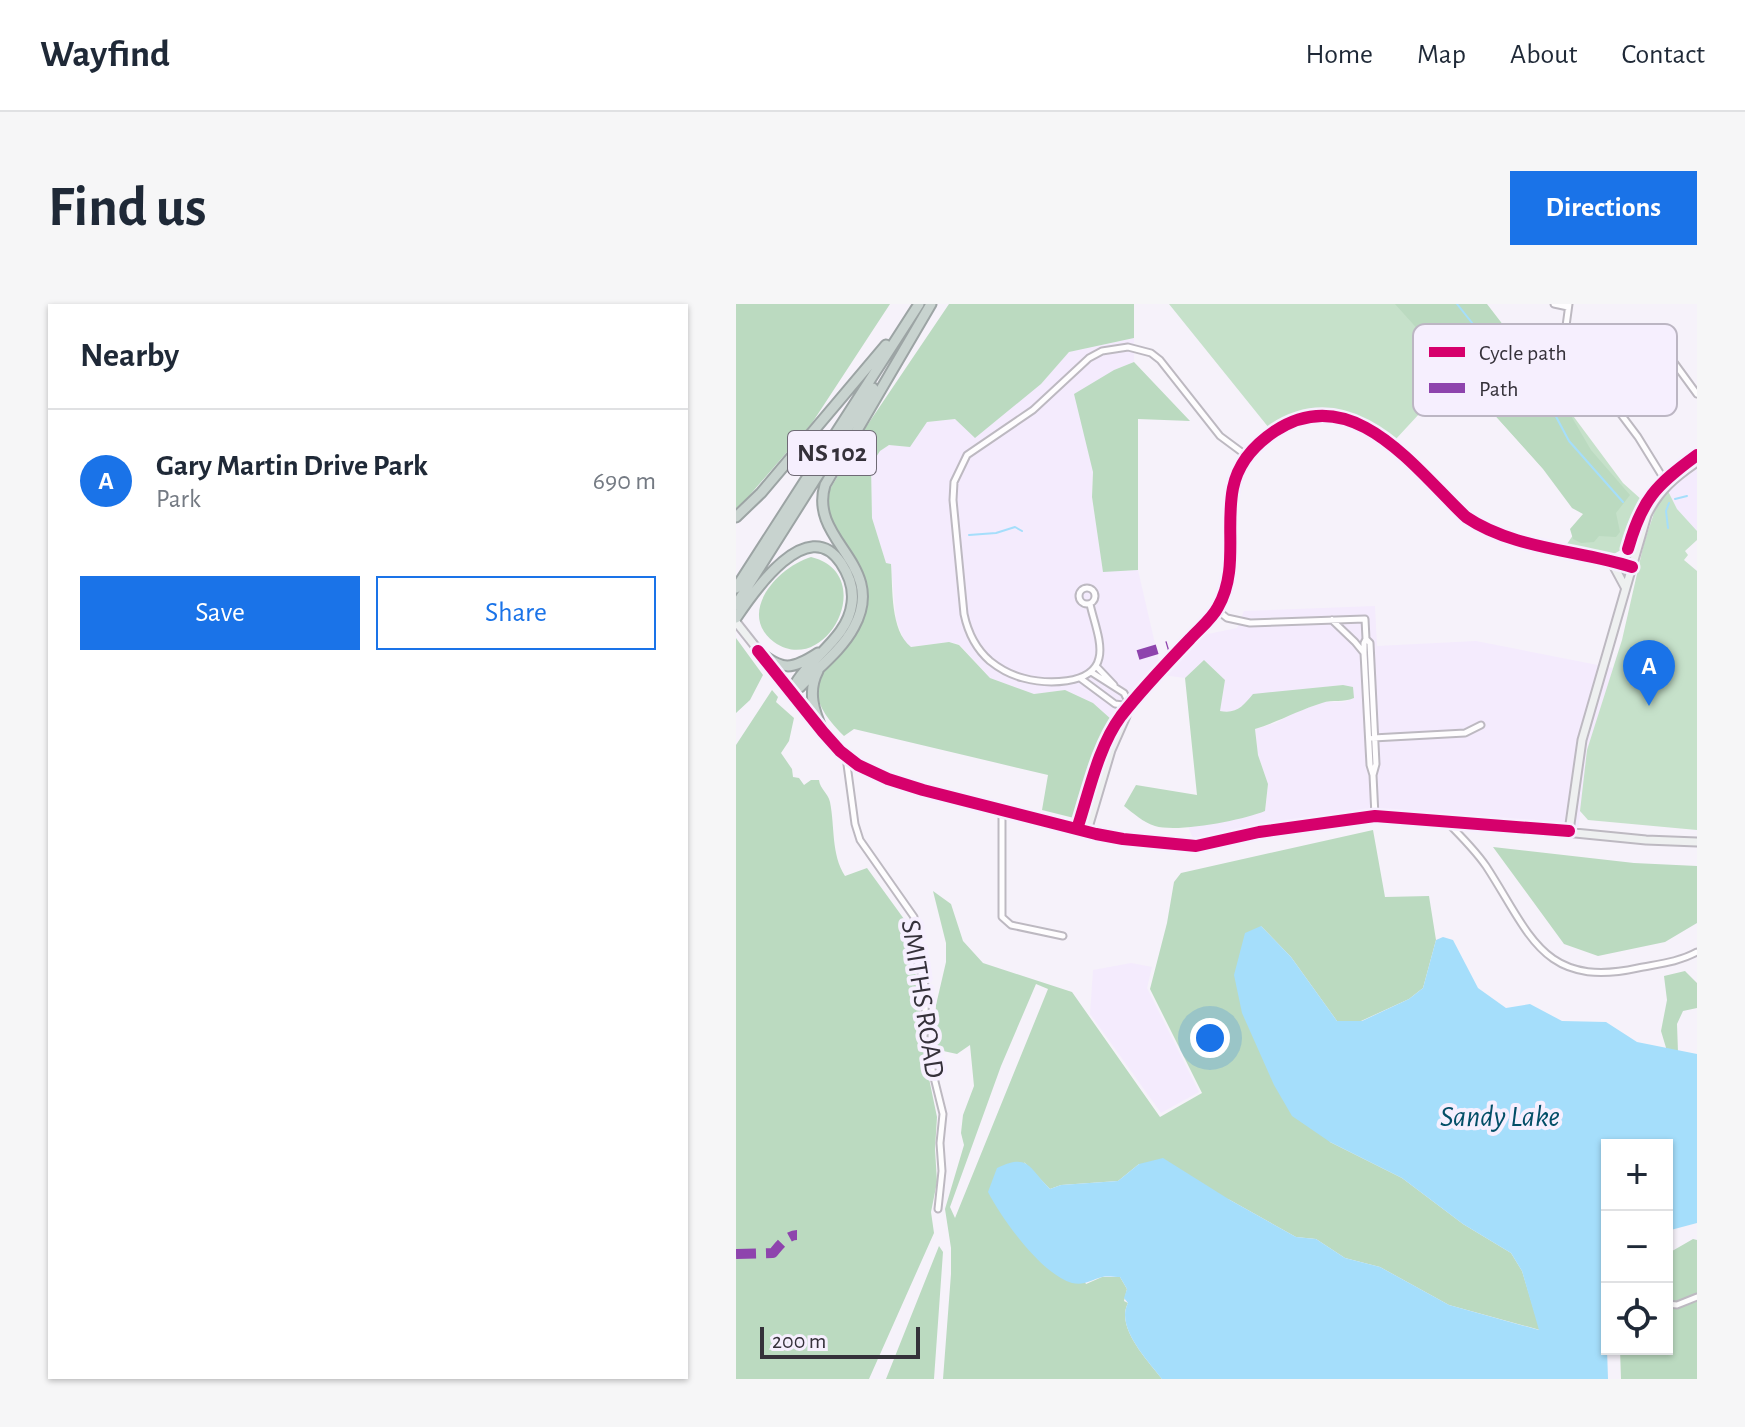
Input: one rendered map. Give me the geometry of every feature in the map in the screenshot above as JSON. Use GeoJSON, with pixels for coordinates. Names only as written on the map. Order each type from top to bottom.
{"type":"FeatureCollection","features":[{"type":"Feature","properties":{"kind":"highway","name":"NS 102"},"geometry":{"type":"LineString","coordinates":[[736,586],[919,304]]}},
{"type":"Feature","properties":{"kind":"highway","name":"NS 102"},"geometry":{"type":"LineString","coordinates":[[737,611],[930,304]]}},
{"type":"Feature","properties":{"kind":"highway"},"geometry":{"type":"LineString","coordinates":[[792,691],[800,687],[851,632],[860,614],[863,598],[858,570],[823,514],[825,485],[930,304]]}},
{"type":"Feature","properties":{"kind":"highway"},"geometry":{"type":"LineString","coordinates":[[736,517],[761,493],[909,318]]}},
{"type":"Feature","properties":{"kind":"highway"},"geometry":{"type":"LineString","coordinates":[[737,611],[782,560],[795,551],[825,548],[838,558],[852,588],[852,606],[845,623],[792,691]]}},
{"type":"Feature","properties":{"kind":"highway"},"geometry":{"type":"LineString","coordinates":[[758,651],[774,665],[785,667],[805,661],[830,644]]}},
{"type":"Feature","properties":{"kind":"highway"},"geometry":{"type":"LineString","coordinates":[[822,663],[815,677],[812,698],[823,732]]}},
{"type":"Feature","properties":{"kind":"street"},"geometry":{"type":"LineString","coordinates":[[1554,304],[1568,306]]}},
{"type":"Feature","properties":{"kind":"street"},"geometry":{"type":"LineString","coordinates":[[1090,604],[1099,649],[1096,666],[1080,678],[1042,681],[1023,678],[1005,671],[975,646],[964,614],[954,523],[954,482],[963,459],[1056,391],[1089,358],[1128,347],[1151,353],[1160,360],[1220,436],[1247,456]]}},
{"type":"Feature","properties":{"kind":"street"},"geometry":{"type":"LineString","coordinates":[[1677,367],[1697,394]]}},
{"type":"Feature","properties":{"kind":"street"},"geometry":{"type":"LineString","coordinates":[[1077,829],[1115,725],[1217,610],[1229,576],[1236,473],[1247,456],[1273,432],[1287,424],[1326,416],[1360,423],[1389,441],[1479,526],[1512,538],[1632,567]]}},
{"type":"Feature","properties":{"kind":"street"},"geometry":{"type":"LineString","coordinates":[[1622,416],[1667,484]]}},
{"type":"Feature","properties":{"kind":"street"},"geometry":{"type":"LineString","coordinates":[[1569,831],[1580,748],[1647,515],[1667,484],[1697,462]]}},
{"type":"Feature","properties":{"kind":"street"},"geometry":{"type":"LineString","coordinates":[[1611,561],[1626,589]]}},
{"type":"Feature","properties":{"kind":"street"},"geometry":{"type":"LineString","coordinates":[[1217,610],[1227,618],[1250,623],[1365,619],[1364,653],[1376,770],[1373,775],[1375,816]]}},
{"type":"Feature","properties":{"kind":"street"},"geometry":{"type":"LineString","coordinates":[[737,611],[758,651],[846,756],[888,779],[1077,829],[1123,839],[1196,846],[1259,832],[1375,816],[1697,842]]}},
{"type":"Feature","properties":{"kind":"street"},"geometry":{"type":"LineString","coordinates":[[1331,620],[1364,653]]}},
{"type":"Feature","properties":{"kind":"street"},"geometry":{"type":"LineString","coordinates":[[1366,639],[1370,643],[1372,739]]}},
{"type":"Feature","properties":{"kind":"street"},"geometry":{"type":"LineString","coordinates":[[1096,666],[1113,681],[1114,686]]}},
{"type":"Feature","properties":{"kind":"street"},"geometry":{"type":"LineString","coordinates":[[1087,831],[1111,750],[1130,706],[1124,693],[1091,672]]}},
{"type":"Feature","properties":{"kind":"street"},"geometry":{"type":"LineString","coordinates":[[1080,678],[1115,704],[1130,706]]}},
{"type":"Feature","properties":{"kind":"street"},"geometry":{"type":"LineString","coordinates":[[1372,739],[1465,733],[1481,725]]}},
{"type":"Feature","properties":{"kind":"street","name":"SMITHS ROAD"},"geometry":{"type":"LineString","coordinates":[[846,756],[860,840],[914,917],[917,961],[926,988],[924,1037],[943,1114],[938,1209]]}},
{"type":"Feature","properties":{"kind":"street"},"geometry":{"type":"LineString","coordinates":[[1002,810],[1002,917],[1011,925],[1063,936]]}},
{"type":"Feature","properties":{"kind":"street"},"geometry":{"type":"LineString","coordinates":[[1444,820],[1485,864],[1530,938],[1557,962],[1586,972],[1606,974],[1680,959],[1697,952]]}},
{"type":"Feature","properties":{"kind":"street"},"geometry":{"type":"LineString","coordinates":[[1673,1305],[1697,1297]]}},
{"type":"Feature","properties":{"kind":"shaded area"},"geometry":{"type":"Polygon","coordinates":[[[1134,338],[1134,362],[1114,370],[1089,449],[1093,472],[1092,497],[1103,571],[1138,570],[1162,674],[1203,635],[1237,628],[1244,611],[1375,606],[1377,646],[1476,641],[1613,668],[1587,750],[1578,832],[1361,817],[1196,846],[1188,826],[1265,811],[1268,784],[1258,755],[1255,729],[1323,702],[1344,702],[1354,698],[1343,685],[1309,689],[1228,712],[1219,711],[1225,680],[1204,660],[1185,678],[1162,675],[1112,720],[1093,703],[1065,690],[1034,694],[990,678],[959,644],[949,642],[910,647],[904,641],[896,619],[891,564],[886,563],[872,518],[871,465],[880,451],[889,445],[910,447],[927,422],[955,419],[1041,384],[1069,352],[1134,338]]]}},
{"type":"Feature","properties":{"kind":"shaded area"},"geometry":{"type":"Polygon","coordinates":[[[1697,469],[1697,531],[1677,509],[1668,491],[1697,469]]]}},
{"type":"Feature","properties":{"kind":"shaded area"},"geometry":{"type":"Polygon","coordinates":[[[1131,963],[1152,967],[1147,988],[1199,1092],[1161,1113],[1090,1014],[1093,970],[1131,963]]]}},
{"type":"Feature","properties":{"kind":"green space"},"geometry":{"type":"Polygon","coordinates":[[[736,304],[890,304],[812,423],[736,511],[736,304]]]}},
{"type":"Feature","properties":{"kind":"green space"},"geometry":{"type":"Polygon","coordinates":[[[949,304],[1134,304],[1134,338],[1069,352],[1041,384],[975,438],[955,419],[927,422],[910,447],[889,445],[880,451],[871,465],[872,518],[886,563],[891,564],[896,620],[904,640],[911,647],[949,642],[959,645],[990,678],[1034,694],[1065,690],[1093,703],[1112,720],[1078,819],[1042,810],[1048,775],[854,729],[844,736],[826,715],[818,698],[819,683],[825,671],[857,631],[867,600],[867,588],[859,566],[827,514],[827,496],[841,464],[949,304]]]}},
{"type":"Feature","properties":{"kind":"green space"},"geometry":{"type":"Polygon","coordinates":[[[1169,304],[1481,304],[1498,324],[1413,324],[1413,416],[1417,416],[1395,440],[1365,421],[1334,413],[1302,415],[1269,428],[1169,304]]]}},
{"type":"Feature","properties":{"kind":"green space"},"geometry":{"type":"Polygon","coordinates":[[[1395,304],[1487,304],[1502,324],[1413,324],[1395,304]]]}},
{"type":"Feature","properties":{"kind":"green space"},"geometry":{"type":"Polygon","coordinates":[[[1134,362],[1190,421],[1138,419],[1138,570],[1103,572],[1092,497],[1093,472],[1074,394],[1134,362]]]}},
{"type":"Feature","properties":{"kind":"green space"},"geometry":{"type":"Polygon","coordinates":[[[1495,416],[1571,416],[1591,450],[1630,495],[1616,513],[1620,532],[1616,537],[1599,536],[1594,542],[1581,543],[1573,539],[1570,529],[1583,514],[1572,508],[1543,469],[1495,416]]]}},
{"type":"Feature","properties":{"kind":"green space"},"geometry":{"type":"Polygon","coordinates":[[[1496,416],[1573,416],[1623,483],[1643,501],[1628,546],[1612,555],[1567,544],[1586,516],[1496,416]]]}},
{"type":"Feature","properties":{"kind":"green space"},"geometry":{"type":"Polygon","coordinates":[[[1668,491],[1677,509],[1697,531],[1697,540],[1685,551],[1688,555],[1684,560],[1697,571],[1697,830],[1588,820],[1580,811],[1587,750],[1622,640],[1644,543],[1657,504],[1668,491]]]}},
{"type":"Feature","properties":{"kind":"green space"},"geometry":{"type":"Polygon","coordinates":[[[811,557],[831,567],[842,583],[843,601],[838,620],[827,636],[811,647],[793,650],[774,642],[763,630],[759,618],[760,605],[766,592],[786,570],[811,557]]]}},
{"type":"Feature","properties":{"kind":"green space"},"geometry":{"type":"Polygon","coordinates":[[[736,638],[763,675],[750,700],[736,713],[736,638]]]}},
{"type":"Feature","properties":{"kind":"green space"},"geometry":{"type":"Polygon","coordinates":[[[1204,660],[1225,680],[1220,711],[1239,708],[1253,694],[1343,685],[1353,687],[1354,698],[1322,703],[1255,729],[1258,755],[1268,784],[1265,811],[1210,824],[1179,828],[1155,826],[1124,806],[1136,785],[1197,795],[1185,678],[1204,660]]]}},
{"type":"Feature","properties":{"kind":"green space"},"geometry":{"type":"Polygon","coordinates":[[[772,690],[778,697],[776,702],[794,718],[789,741],[781,753],[792,769],[793,777],[799,778],[804,785],[811,780],[819,780],[830,802],[835,850],[845,876],[867,868],[904,919],[908,962],[919,980],[921,1040],[937,1117],[937,1182],[931,1212],[934,1233],[869,1379],[736,1379],[736,745],[772,690]]]}},
{"type":"Feature","properties":{"kind":"green space"},"geometry":{"type":"Polygon","coordinates":[[[1373,830],[1385,897],[1429,896],[1436,940],[1423,988],[1409,999],[1361,1021],[1337,1021],[1291,957],[1261,926],[1330,1142],[1402,1178],[1463,1224],[1511,1253],[1522,1271],[1540,1330],[1449,1305],[1380,1267],[1345,1258],[1316,1239],[1296,1237],[1230,1200],[1139,1164],[1118,1181],[1061,1185],[1050,1189],[1024,1162],[1086,1284],[1102,1277],[1120,1277],[1127,1289],[1124,1301],[1128,1303],[1125,1312],[1129,1333],[1162,1379],[943,1379],[951,1274],[945,1209],[964,1145],[961,1133],[963,1115],[974,1086],[970,1045],[957,1054],[934,1049],[936,1005],[946,962],[946,943],[933,891],[951,904],[963,941],[983,963],[1072,992],[1160,1117],[1202,1093],[1150,989],[1174,882],[1181,873],[1373,830]],[[1036,984],[1001,1066],[950,1207],[955,1218],[1048,989],[1036,984]]]}},
{"type":"Feature","properties":{"kind":"green space"},"geometry":{"type":"Polygon","coordinates":[[[1493,847],[1634,863],[1697,866],[1697,923],[1665,942],[1598,956],[1564,944],[1493,847]]]}},
{"type":"Feature","properties":{"kind":"green space"},"geometry":{"type":"Polygon","coordinates":[[[1685,971],[1697,983],[1697,1008],[1683,1011],[1677,1024],[1678,1052],[1667,1051],[1661,1031],[1667,1000],[1664,976],[1685,971]]]}},
{"type":"Feature","properties":{"kind":"green space"},"geometry":{"type":"Polygon","coordinates":[[[1693,1239],[1697,1240],[1697,1379],[1621,1379],[1620,1355],[1673,1355],[1673,1251],[1693,1239]]]}},
{"type":"Feature","properties":{"kind":"green space"},"geometry":{"type":"Polygon","coordinates":[[[939,1246],[943,1252],[934,1379],[886,1379],[939,1246]]]}},
{"type":"Feature","properties":{"kind":"water","name":"Sandy Lake"},"geometry":{"type":"Polygon","coordinates":[[[1261,926],[1291,957],[1337,1021],[1362,1021],[1409,999],[1423,988],[1436,940],[1443,937],[1453,940],[1478,988],[1506,1008],[1530,1004],[1562,1021],[1606,1022],[1637,1042],[1697,1054],[1697,1223],[1673,1229],[1673,1139],[1601,1139],[1601,1355],[1607,1355],[1608,1379],[1162,1379],[1129,1333],[1125,1312],[1128,1303],[1124,1298],[1127,1289],[1120,1277],[1104,1277],[1076,1284],[1060,1278],[1035,1257],[1013,1230],[988,1192],[997,1168],[1022,1162],[1050,1189],[1061,1185],[1118,1181],[1139,1164],[1163,1158],[1296,1237],[1316,1239],[1345,1258],[1380,1267],[1449,1305],[1539,1330],[1522,1271],[1511,1253],[1463,1224],[1402,1178],[1330,1142],[1292,1116],[1274,1085],[1242,1013],[1234,975],[1245,933],[1261,926]]]}},
{"type":"Feature","properties":{"kind":"waterway"},"geometry":{"type":"LineString","coordinates":[[1457,304],[1473,324]]}},
{"type":"Feature","properties":{"kind":"waterway"},"geometry":{"type":"LineString","coordinates":[[1556,416],[1569,441],[1623,502]]}},
{"type":"Feature","properties":{"kind":"waterway"},"geometry":{"type":"LineString","coordinates":[[1675,499],[1687,496]]}},
{"type":"Feature","properties":{"kind":"waterway"},"geometry":{"type":"LineString","coordinates":[[1668,528],[1666,511],[1669,503]]}},
{"type":"Feature","properties":{"kind":"waterway"},"geometry":{"type":"LineString","coordinates":[[969,535],[996,533],[1015,527],[1022,531]]}},
{"type":"Feature","properties":{"kind":"marked path"},"geometry":{"type":"LineString","coordinates":[[1138,655],[1168,646]]}},
{"type":"Feature","properties":{"kind":"marked path"},"geometry":{"type":"LineString","coordinates":[[736,1254],[773,1253],[787,1239],[797,1235]]}},
{"type":"Feature","properties":{"kind":"cycle path"},"geometry":{"type":"LineString","coordinates":[[1077,829],[1100,756],[1113,728],[1137,696],[1218,607],[1230,564],[1231,503],[1235,479],[1248,455],[1275,431],[1304,418],[1331,416],[1356,423],[1404,455],[1466,517],[1484,528],[1525,542],[1632,567]]}},
{"type":"Feature","properties":{"kind":"cycle path"},"geometry":{"type":"LineString","coordinates":[[1628,549],[1639,517],[1652,494],[1697,455]]}},
{"type":"Feature","properties":{"kind":"cycle path"},"geometry":{"type":"LineString","coordinates":[[758,651],[823,732],[858,765],[923,790],[1096,834],[1196,846],[1259,832],[1375,816],[1569,831]]}},
{"type":"Feature","properties":{"kind":"place","name":"Gary Martin Drive Park"},"geometry":{"type":"Point","coordinates":[1649,706]}}]}
